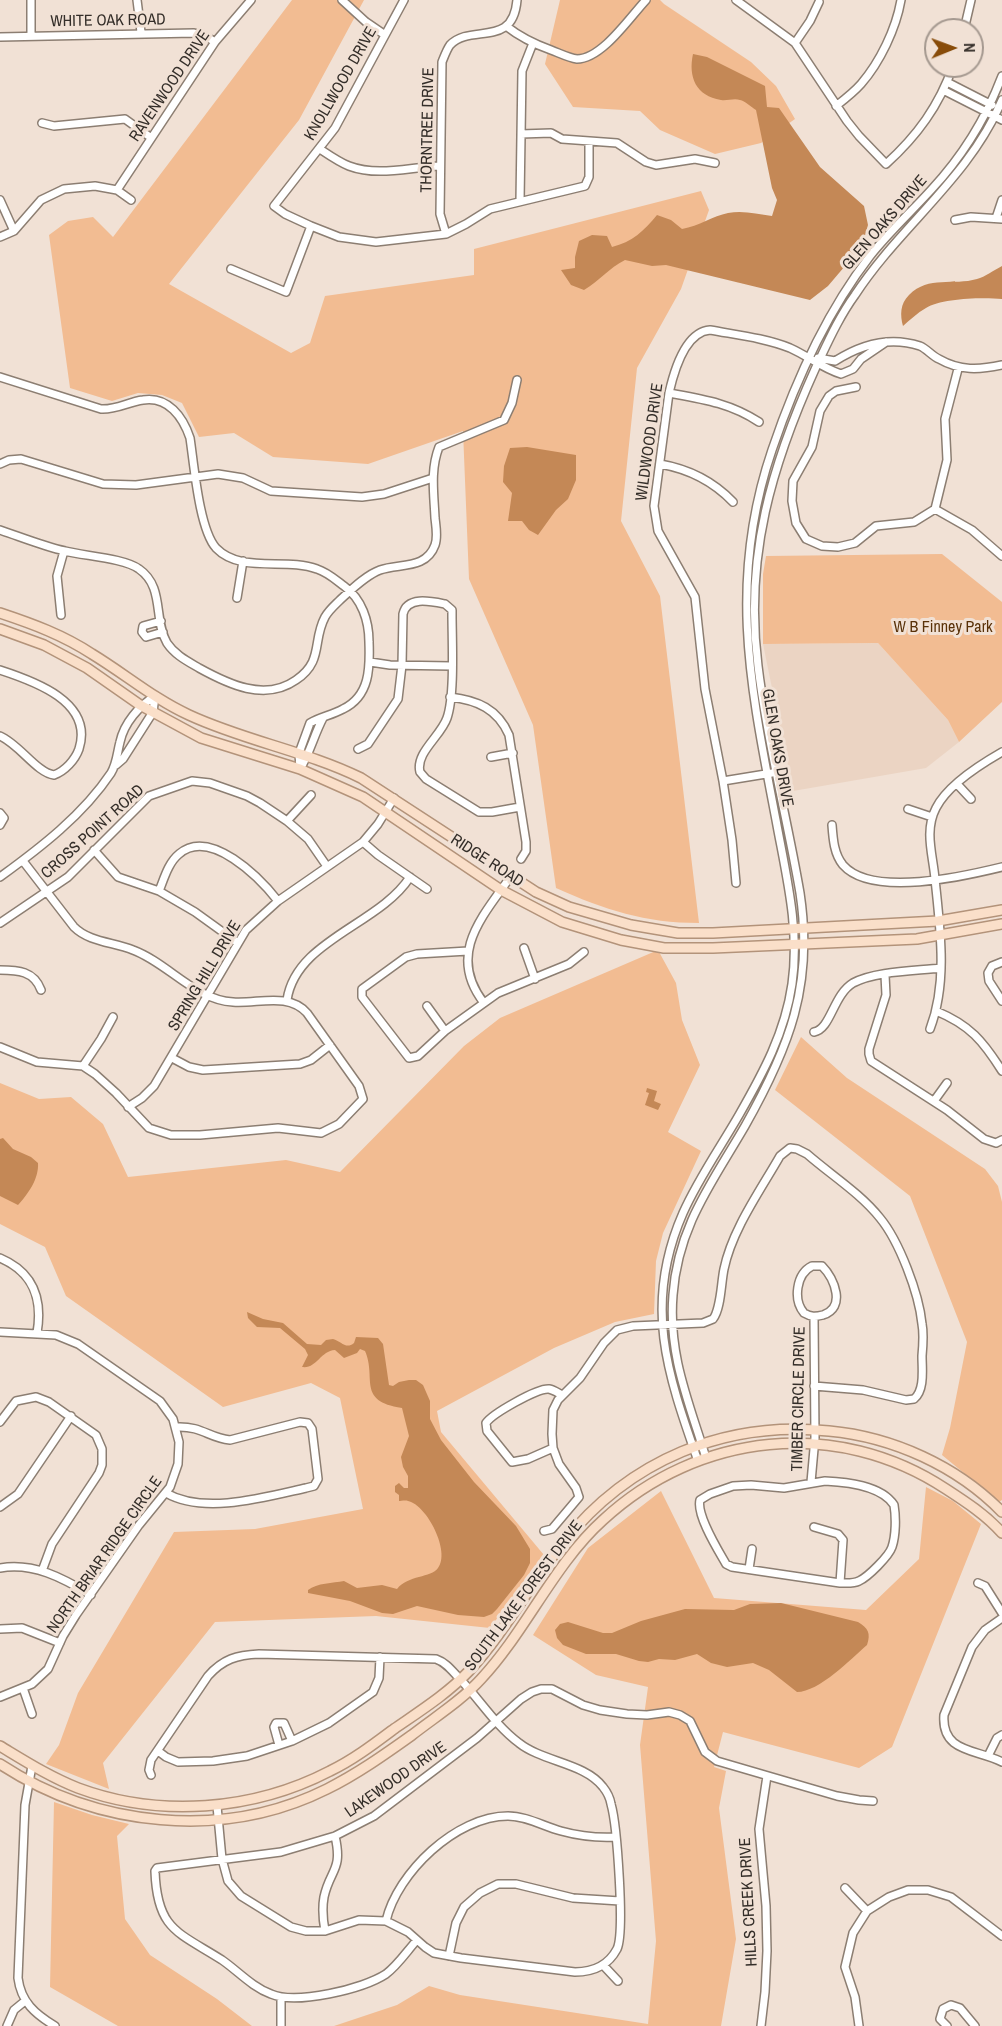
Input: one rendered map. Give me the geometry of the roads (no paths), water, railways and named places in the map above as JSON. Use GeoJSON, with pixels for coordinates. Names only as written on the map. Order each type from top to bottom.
{"type":"FeatureCollection","features":[{"type":"Feature","properties":{"kind":"main road","name":"RIDGE ROAD"},"geometry":{"type":"LineString","coordinates":[[0,614],[30,623],[66,639],[155,696],[202,721],[353,774],[394,798],[511,876],[556,902],[618,922],[678,933],[713,933],[938,921],[1002,910]]}},
{"type":"Feature","properties":{"kind":"main road","name":"RIDGE ROAD"},"geometry":{"type":"LineString","coordinates":[[0,629],[44,645],[78,663],[140,705],[201,738],[300,769],[363,797],[501,890],[562,922],[621,940],[664,948],[713,948],[940,936],[1002,924]]}},
{"type":"Feature","properties":{"kind":"main road"},"geometry":{"type":"LineString","coordinates":[[713,933],[713,948]]}},
{"type":"Feature","properties":{"kind":"main road","name":"SOUTH LAKE FOREST DRIVE"},"geometry":{"type":"LineString","coordinates":[[0,1746],[32,1766],[78,1788],[130,1801],[180,1806],[217,1806],[276,1792],[333,1770],[433,1702],[460,1679],[495,1638],[564,1541],[594,1509],[634,1477],[680,1451],[732,1436],[768,1430],[814,1430],[872,1438],[928,1459],[962,1480],[1002,1512]]}},
{"type":"Feature","properties":{"kind":"main road","name":"SOUTH LAKE FOREST DRIVE"},"geometry":{"type":"LineString","coordinates":[[0,1764],[29,1781],[72,1801],[119,1814],[182,1821],[218,1820],[269,1810],[327,1789],[375,1761],[471,1689],[489,1670],[576,1549],[599,1523],[643,1488],[669,1473],[702,1459],[733,1450],[773,1444],[814,1443],[861,1451],[904,1466],[937,1483],[969,1504],[1002,1533]]}},
{"type":"Feature","properties":{"kind":"street"},"geometry":{"type":"LineString","coordinates":[[31,0],[32,36]]}},
{"type":"Feature","properties":{"kind":"street"},"geometry":{"type":"LineString","coordinates":[[137,0],[141,32]]}},
{"type":"Feature","properties":{"kind":"street","name":"RAVENWOOD DRIVE"},"geometry":{"type":"LineString","coordinates":[[117,190],[215,42],[251,0]]}},
{"type":"Feature","properties":{"kind":"street"},"geometry":{"type":"LineString","coordinates":[[342,0],[366,22],[385,35]]}},
{"type":"Feature","properties":{"kind":"street","name":"KNOLLWOOD DRIVE"},"geometry":{"type":"LineString","coordinates":[[311,226],[285,214],[274,206],[335,128],[404,0]]}},
{"type":"Feature","properties":{"kind":"street"},"geometry":{"type":"LineString","coordinates":[[517,0],[515,15],[507,26],[517,35],[533,43],[576,59],[588,57],[600,51],[646,0]]}},
{"type":"Feature","properties":{"kind":"street"},"geometry":{"type":"LineString","coordinates":[[736,0],[795,43],[836,106],[859,136],[886,164],[909,142],[923,124],[948,78]]}},
{"type":"Feature","properties":{"kind":"street"},"geometry":{"type":"LineString","coordinates":[[836,106],[860,86],[873,69],[890,36],[901,0]]}},
{"type":"Feature","properties":{"kind":"street"},"geometry":{"type":"LineString","coordinates":[[967,18],[971,0]]}},
{"type":"Feature","properties":{"kind":"street"},"geometry":{"type":"LineString","coordinates":[[795,43],[810,21],[819,2]]}},
{"type":"Feature","properties":{"kind":"street","name":"THORNTREE DRIVE"},"geometry":{"type":"LineString","coordinates":[[446,234],[440,214],[442,62],[450,45],[465,36],[496,32],[507,26]]}},
{"type":"Feature","properties":{"kind":"street","name":"WHITE OAK ROAD"},"geometry":{"type":"LineString","coordinates":[[0,37],[141,32],[194,33],[215,42]]}},
{"type":"Feature","properties":{"kind":"street"},"geometry":{"type":"LineString","coordinates":[[520,201],[522,71],[533,43]]}},
{"type":"Feature","properties":{"kind":"street","name":"GLEN OAKS DRIVE"},"geometry":{"type":"LineString","coordinates":[[799,929],[790,894],[752,689],[747,648],[747,568],[751,533],[764,473],[783,419],[827,322],[859,272],[885,239],[943,177],[969,143],[989,108],[1002,76]]}},
{"type":"Feature","properties":{"kind":"street"},"geometry":{"type":"LineString","coordinates":[[947,82],[999,114]]}},
{"type":"Feature","properties":{"kind":"street"},"geometry":{"type":"LineString","coordinates":[[943,90],[989,108]]}},
{"type":"Feature","properties":{"kind":"street","name":"GLEN OAKS DRIVE"},"geometry":{"type":"LineString","coordinates":[[702,1459],[677,1366],[672,1323],[675,1277],[694,1211],[746,1125],[768,1073],[785,1019],[800,944],[800,893],[757,664],[754,607],[757,562],[764,517],[776,467],[796,412],[845,310],[893,245],[955,177],[999,114],[1002,100]]}},
{"type":"Feature","properties":{"kind":"street"},"geometry":{"type":"LineString","coordinates":[[42,123],[54,126],[125,119],[150,137]]}},
{"type":"Feature","properties":{"kind":"street"},"geometry":{"type":"LineString","coordinates":[[521,134],[551,133],[562,139],[589,143],[617,143],[646,162],[656,165],[695,159],[715,163]]}},
{"type":"Feature","properties":{"kind":"street"},"geometry":{"type":"LineString","coordinates":[[231,269],[286,292],[311,226],[339,237],[376,242],[446,234],[490,209],[585,186],[589,177],[589,143]]}},
{"type":"Feature","properties":{"kind":"street"},"geometry":{"type":"LineString","coordinates":[[320,149],[348,166],[370,171],[440,166]]}},
{"type":"Feature","properties":{"kind":"street"},"geometry":{"type":"LineString","coordinates":[[0,237],[14,231],[35,206],[49,195],[64,189],[89,186],[117,190],[131,200]]}},
{"type":"Feature","properties":{"kind":"street"},"geometry":{"type":"LineString","coordinates":[[0,200],[14,231]]}},
{"type":"Feature","properties":{"kind":"street"},"geometry":{"type":"LineString","coordinates":[[955,220],[999,218],[1002,200]]}},
{"type":"Feature","properties":{"kind":"street","name":"WILDWOOD DRIVE"},"geometry":{"type":"LineString","coordinates":[[736,883],[723,781],[705,688],[695,597],[663,541],[654,506],[669,393],[673,376],[689,342],[704,330],[774,342],[810,358]]}},
{"type":"Feature","properties":{"kind":"street"},"geometry":{"type":"LineString","coordinates":[[819,361],[835,361],[852,350],[886,342],[900,342],[921,346],[958,369],[984,369],[1002,365]]}},
{"type":"Feature","properties":{"kind":"street"},"geometry":{"type":"LineString","coordinates":[[810,358],[841,374],[848,373],[861,359],[886,342]]}},
{"type":"Feature","properties":{"kind":"street"},"geometry":{"type":"LineString","coordinates":[[856,387],[836,391],[829,396],[820,411],[812,447],[793,481],[792,501],[796,523],[806,539],[822,546],[838,547],[855,543],[876,526],[914,522],[935,509],[947,460],[945,419],[958,369]]}},
{"type":"Feature","properties":{"kind":"street"},"geometry":{"type":"LineString","coordinates":[[0,377],[101,409],[110,410],[150,399],[169,405],[181,416],[186,425],[203,519],[216,547],[243,561],[293,564],[318,569],[351,591],[368,625],[370,662],[368,677],[360,695],[345,708],[324,718],[303,755],[300,769]]}},
{"type":"Feature","properties":{"kind":"street"},"geometry":{"type":"LineString","coordinates":[[0,530],[64,551],[137,567],[154,586],[160,621],[167,643],[180,657],[218,679],[243,689],[279,689],[307,672],[317,653],[325,617],[351,591],[378,571],[415,564],[427,557],[435,544],[436,535],[433,467],[439,447],[504,420],[512,403],[517,380]]}},
{"type":"Feature","properties":{"kind":"street"},"geometry":{"type":"LineString","coordinates":[[669,393],[724,404],[736,408],[759,422]]}},
{"type":"Feature","properties":{"kind":"street"},"geometry":{"type":"LineString","coordinates":[[0,464],[9,460],[21,459],[103,484],[119,485],[196,476],[230,475],[272,491],[362,497],[384,494],[433,478]]}},
{"type":"Feature","properties":{"kind":"street"},"geometry":{"type":"LineString","coordinates":[[660,464],[688,470],[718,488],[733,502]]}},
{"type":"Feature","properties":{"kind":"street"},"geometry":{"type":"LineString","coordinates":[[935,509],[972,530],[1002,556]]}},
{"type":"Feature","properties":{"kind":"street"},"geometry":{"type":"LineString","coordinates":[[61,615],[57,576],[64,551]]}},
{"type":"Feature","properties":{"kind":"street"},"geometry":{"type":"LineString","coordinates":[[237,598],[243,561]]}},
{"type":"Feature","properties":{"kind":"street"},"geometry":{"type":"LineString","coordinates":[[358,748],[368,744],[394,706],[400,691],[403,614],[408,603],[442,603],[452,610],[450,697],[445,722],[424,753],[419,769],[424,777],[473,809],[492,812],[520,807]]}},
{"type":"Feature","properties":{"kind":"street"},"geometry":{"type":"LineString","coordinates":[[160,621],[143,626],[142,632],[146,636],[164,632]]}},
{"type":"Feature","properties":{"kind":"street"},"geometry":{"type":"LineString","coordinates":[[370,662],[451,666]]}},
{"type":"Feature","properties":{"kind":"street"},"geometry":{"type":"LineString","coordinates":[[0,670],[38,685],[62,698],[79,719],[82,730],[79,749],[75,756],[63,771],[54,775],[44,771],[15,745],[0,736]]}},
{"type":"Feature","properties":{"kind":"street"},"geometry":{"type":"LineString","coordinates":[[116,765],[121,738],[140,705],[155,696]]}},
{"type":"Feature","properties":{"kind":"street"},"geometry":{"type":"LineString","coordinates":[[0,877],[23,861],[74,816],[97,790],[123,759],[153,712],[155,696]]}},
{"type":"Feature","properties":{"kind":"street"},"geometry":{"type":"LineString","coordinates":[[450,697],[471,700],[492,711],[507,730],[513,753],[526,851],[521,859]]}},
{"type":"Feature","properties":{"kind":"street"},"geometry":{"type":"LineString","coordinates":[[930,1029],[936,1011],[941,968],[940,936],[930,844],[932,818],[939,803],[957,784],[1002,752]]}},
{"type":"Feature","properties":{"kind":"street"},"geometry":{"type":"LineString","coordinates":[[492,757],[513,753]]}},
{"type":"Feature","properties":{"kind":"street"},"geometry":{"type":"LineString","coordinates":[[723,781],[777,772]]}},
{"type":"Feature","properties":{"kind":"street","name":"CROSS POINT ROAD"},"geometry":{"type":"LineString","coordinates":[[0,923],[68,877],[149,796],[192,781],[210,783],[247,796],[287,821],[308,838],[326,865]]}},
{"type":"Feature","properties":{"kind":"street"},"geometry":{"type":"LineString","coordinates":[[957,784],[970,800]]}},
{"type":"Feature","properties":{"kind":"street"},"geometry":{"type":"LineString","coordinates":[[287,821],[311,795]]}},
{"type":"Feature","properties":{"kind":"street","name":"SPRING HILL DRIVE"},"geometry":{"type":"LineString","coordinates":[[128,1107],[148,1093],[172,1058],[238,943],[256,920],[326,865],[363,842],[378,824],[394,798]]}},
{"type":"Feature","properties":{"kind":"street"},"geometry":{"type":"LineString","coordinates":[[908,809],[932,818]]}},
{"type":"Feature","properties":{"kind":"street"},"geometry":{"type":"LineString","coordinates":[[0,813],[4,818],[0,825]]}},
{"type":"Feature","properties":{"kind":"street"},"geometry":{"type":"LineString","coordinates":[[832,825],[834,847],[838,858],[855,874],[876,881],[935,881],[1002,867]]}},
{"type":"Feature","properties":{"kind":"street"},"geometry":{"type":"LineString","coordinates":[[363,842],[427,889]]}},
{"type":"Feature","properties":{"kind":"street"},"geometry":{"type":"LineString","coordinates":[[159,891],[177,856],[185,850],[205,848],[224,854],[242,865],[264,884],[278,901]]}},
{"type":"Feature","properties":{"kind":"street"},"geometry":{"type":"LineString","coordinates":[[94,850],[124,880],[159,891],[195,912],[238,943]]}},
{"type":"Feature","properties":{"kind":"street"},"geometry":{"type":"LineString","coordinates":[[0,1047],[37,1062],[83,1066],[95,1074],[149,1128],[171,1135],[200,1135],[278,1128],[314,1133],[333,1128],[360,1103],[363,1096],[359,1086],[303,1010],[286,1000],[231,1002],[207,996],[152,958],[123,946],[84,936],[74,927],[23,861]]}},
{"type":"Feature","properties":{"kind":"street"},"geometry":{"type":"LineString","coordinates":[[484,1003],[470,978],[468,951],[478,923],[511,876]]}},
{"type":"Feature","properties":{"kind":"street"},"geometry":{"type":"LineString","coordinates":[[286,1000],[295,974],[312,956],[393,898],[410,877]]}},
{"type":"Feature","properties":{"kind":"street"},"geometry":{"type":"LineString","coordinates":[[524,948],[535,979]]}},
{"type":"Feature","properties":{"kind":"street"},"geometry":{"type":"LineString","coordinates":[[468,951],[417,954],[406,957],[364,987],[361,994],[364,1000],[407,1057],[412,1059],[418,1056],[445,1031],[484,1003],[506,990],[569,964],[584,952]]}},
{"type":"Feature","properties":{"kind":"street"},"geometry":{"type":"LineString","coordinates":[[1002,962],[990,968],[988,974],[989,981],[1002,1001]]}},
{"type":"Feature","properties":{"kind":"street"},"geometry":{"type":"LineString","coordinates":[[814,1032],[819,1031],[825,1025],[838,998],[848,986],[860,980],[885,975],[941,968]]}},
{"type":"Feature","properties":{"kind":"street"},"geometry":{"type":"LineString","coordinates":[[0,970],[26,972],[36,980],[41,990]]}},
{"type":"Feature","properties":{"kind":"street"},"geometry":{"type":"LineString","coordinates":[[885,975],[886,995],[869,1049],[870,1058],[874,1063],[934,1101],[984,1139],[1000,1141]]}},
{"type":"Feature","properties":{"kind":"street"},"geometry":{"type":"LineString","coordinates":[[427,1006],[445,1031]]}},
{"type":"Feature","properties":{"kind":"street"},"geometry":{"type":"LineString","coordinates":[[936,1011],[957,1020],[973,1032],[985,1045],[1002,1071]]}},
{"type":"Feature","properties":{"kind":"street"},"geometry":{"type":"LineString","coordinates":[[83,1066],[113,1017]]}},
{"type":"Feature","properties":{"kind":"street"},"geometry":{"type":"LineString","coordinates":[[172,1058],[189,1067],[203,1070],[300,1064],[311,1060],[330,1045]]}},
{"type":"Feature","properties":{"kind":"street","name":"GLEN OAKS DRIVE"},"geometry":{"type":"LineString","coordinates":[[698,1445],[669,1374],[662,1324],[666,1269],[682,1215],[768,1073]]}},
{"type":"Feature","properties":{"kind":"street"},"geometry":{"type":"LineString","coordinates":[[934,1101],[947,1083]]}},
{"type":"Feature","properties":{"kind":"street"},"geometry":{"type":"LineString","coordinates":[[544,1531],[552,1529],[578,1501],[579,1497],[576,1488],[559,1464],[554,1448],[552,1434],[556,1403],[617,1330],[633,1326],[703,1323],[716,1316],[725,1261],[736,1235],[780,1156],[786,1150],[797,1149],[807,1154],[872,1209],[890,1231],[917,1299],[923,1327],[921,1383],[918,1395],[914,1399],[906,1400],[863,1390],[814,1386]]}},
{"type":"Feature","properties":{"kind":"street"},"geometry":{"type":"LineString","coordinates":[[0,1258],[15,1265],[30,1282],[40,1309],[37,1333]]}},
{"type":"Feature","properties":{"kind":"street","name":"TIMBER CIRCLE DRIVE"},"geometry":{"type":"LineString","coordinates":[[817,1266],[825,1268],[830,1277],[837,1302],[831,1311],[814,1317],[801,1310],[797,1296],[803,1274],[809,1267],[817,1266]]}},
{"type":"Feature","properties":{"kind":"street","name":"TIMBER CIRCLE DRIVE"},"geometry":{"type":"LineString","coordinates":[[811,1482],[814,1443],[814,1317]]}},
{"type":"Feature","properties":{"kind":"street"},"geometry":{"type":"LineString","coordinates":[[0,1332],[56,1335],[78,1344],[160,1401],[177,1427],[193,1427],[230,1440],[300,1422],[308,1423],[312,1429],[318,1479],[314,1486],[253,1499],[226,1502],[189,1502],[166,1493]]}},
{"type":"Feature","properties":{"kind":"street"},"geometry":{"type":"LineString","coordinates":[[554,1448],[528,1459],[512,1462],[487,1431],[486,1423],[495,1415],[541,1390],[550,1389],[562,1395]]}},
{"type":"Feature","properties":{"kind":"street"},"geometry":{"type":"LineString","coordinates":[[0,1422],[16,1401],[36,1397],[49,1401],[99,1439],[103,1453],[102,1465],[52,1544],[42,1571]]}},
{"type":"Feature","properties":{"kind":"street"},"geometry":{"type":"LineString","coordinates":[[0,1507],[18,1494],[71,1416]]}},
{"type":"Feature","properties":{"kind":"street","name":"NORTH BRIAR RIDGE CIRCLE"},"geometry":{"type":"LineString","coordinates":[[0,1697],[42,1677],[60,1643],[91,1595],[139,1524],[166,1493],[173,1481],[178,1464],[177,1427]]}},
{"type":"Feature","properties":{"kind":"street"},"geometry":{"type":"LineString","coordinates":[[835,1481],[865,1487],[884,1494],[894,1505],[894,1537],[890,1551],[859,1581],[840,1583],[749,1569],[732,1568],[726,1564],[703,1518],[699,1507],[700,1500],[733,1486],[784,1488],[811,1482],[835,1481]]}},
{"type":"Feature","properties":{"kind":"street"},"geometry":{"type":"LineString","coordinates":[[814,1527],[838,1534],[843,1540],[840,1583]]}},
{"type":"Feature","properties":{"kind":"street"},"geometry":{"type":"LineString","coordinates":[[749,1569],[752,1549]]}},
{"type":"Feature","properties":{"kind":"street"},"geometry":{"type":"LineString","coordinates":[[0,1568],[20,1567],[42,1571],[63,1579],[91,1595]]}},
{"type":"Feature","properties":{"kind":"street"},"geometry":{"type":"LineString","coordinates":[[978,1583],[985,1586],[1002,1613]]}},
{"type":"Feature","properties":{"kind":"street"},"geometry":{"type":"LineString","coordinates":[[1002,1618],[985,1630],[972,1647],[944,1715],[946,1733],[957,1745],[1002,1762]]}},
{"type":"Feature","properties":{"kind":"street"},"geometry":{"type":"LineString","coordinates":[[0,1629],[22,1628],[60,1643]]}},
{"type":"Feature","properties":{"kind":"street"},"geometry":{"type":"LineString","coordinates":[[151,1775],[149,1765],[158,1751],[208,1676],[228,1659],[259,1654],[436,1659],[450,1668],[471,1689],[496,1721],[526,1748],[604,1782],[611,1802],[616,1837],[621,1937],[613,1955],[603,1965],[588,1972],[575,1972],[434,1953],[402,1928],[386,1921],[359,1920],[325,1931],[297,1930],[257,1907],[241,1896],[232,1886],[226,1876],[222,1859],[217,1806]]}},
{"type":"Feature","properties":{"kind":"street"},"geometry":{"type":"LineString","coordinates":[[158,1751],[178,1762],[202,1762],[247,1756],[292,1741],[329,1723],[373,1692],[379,1678],[380,1658]]}},
{"type":"Feature","properties":{"kind":"street"},"geometry":{"type":"LineString","coordinates":[[23,1688],[32,1714]]}},
{"type":"Feature","properties":{"kind":"street","name":"LAKEWOOD DRIVE"},"geometry":{"type":"LineString","coordinates":[[281,1998],[263,1991],[221,1960],[171,1928],[163,1915],[156,1869],[280,1852],[335,1836],[374,1816],[477,1738],[526,1695],[536,1690],[557,1691],[583,1705],[600,1710],[636,1715],[673,1713],[690,1721],[708,1756],[725,1764],[837,1796],[873,1801]]}},
{"type":"Feature","properties":{"kind":"street"},"geometry":{"type":"LineString","coordinates":[[279,1745],[274,1727],[276,1723],[284,1723],[292,1741]]}},
{"type":"Feature","properties":{"kind":"street"},"geometry":{"type":"LineString","coordinates":[[988,1756],[997,1738],[1002,1735]]}},
{"type":"Feature","properties":{"kind":"street"},"geometry":{"type":"LineString","coordinates":[[32,1766],[25,1805],[18,1978],[20,1991],[25,2001],[35,2013],[54,2026]]}},
{"type":"Feature","properties":{"kind":"street","name":"HILLS CREEK DRIVE"},"geometry":{"type":"LineString","coordinates":[[760,2026],[765,1992],[767,1951],[766,1906],[759,1829],[767,1776]]}},
{"type":"Feature","properties":{"kind":"street"},"geometry":{"type":"LineString","coordinates":[[386,1921],[397,1892],[417,1866],[449,1838],[473,1824],[494,1817],[508,1816],[573,1834],[616,1837]]}},
{"type":"Feature","properties":{"kind":"street"},"geometry":{"type":"LineString","coordinates":[[325,1931],[324,1895],[338,1859],[335,1836]]}},
{"type":"Feature","properties":{"kind":"street"},"geometry":{"type":"LineString","coordinates":[[449,1956],[456,1923],[465,1907],[480,1893],[498,1884],[516,1884],[573,1898],[620,1901]]}},
{"type":"Feature","properties":{"kind":"street"},"geometry":{"type":"LineString","coordinates":[[845,1888],[867,1911]]}},
{"type":"Feature","properties":{"kind":"street"},"geometry":{"type":"LineString","coordinates":[[859,2026],[855,1998],[845,1967],[853,1933],[867,1911],[889,1897],[908,1890],[928,1890],[951,1897],[1002,1936]]}},
{"type":"Feature","properties":{"kind":"street"},"geometry":{"type":"LineString","coordinates":[[281,2026],[281,1998],[327,1995],[382,1976],[392,1969],[417,1940]]}},
{"type":"Feature","properties":{"kind":"street"},"geometry":{"type":"LineString","coordinates":[[603,1965],[618,1981]]}},
{"type":"Feature","properties":{"kind":"street"},"geometry":{"type":"LineString","coordinates":[[7,2026],[14,2010],[25,2001]]}},
{"type":"Feature","properties":{"kind":"street"},"geometry":{"type":"LineString","coordinates":[[947,2026],[940,2019],[943,2009],[951,2005],[960,2008],[975,2026]]}},
{"type":"Feature","properties":{"kind":"park label","name":"W B Finney Park"},"geometry":{"type":"Point","coordinates":[943,628]}}]}
